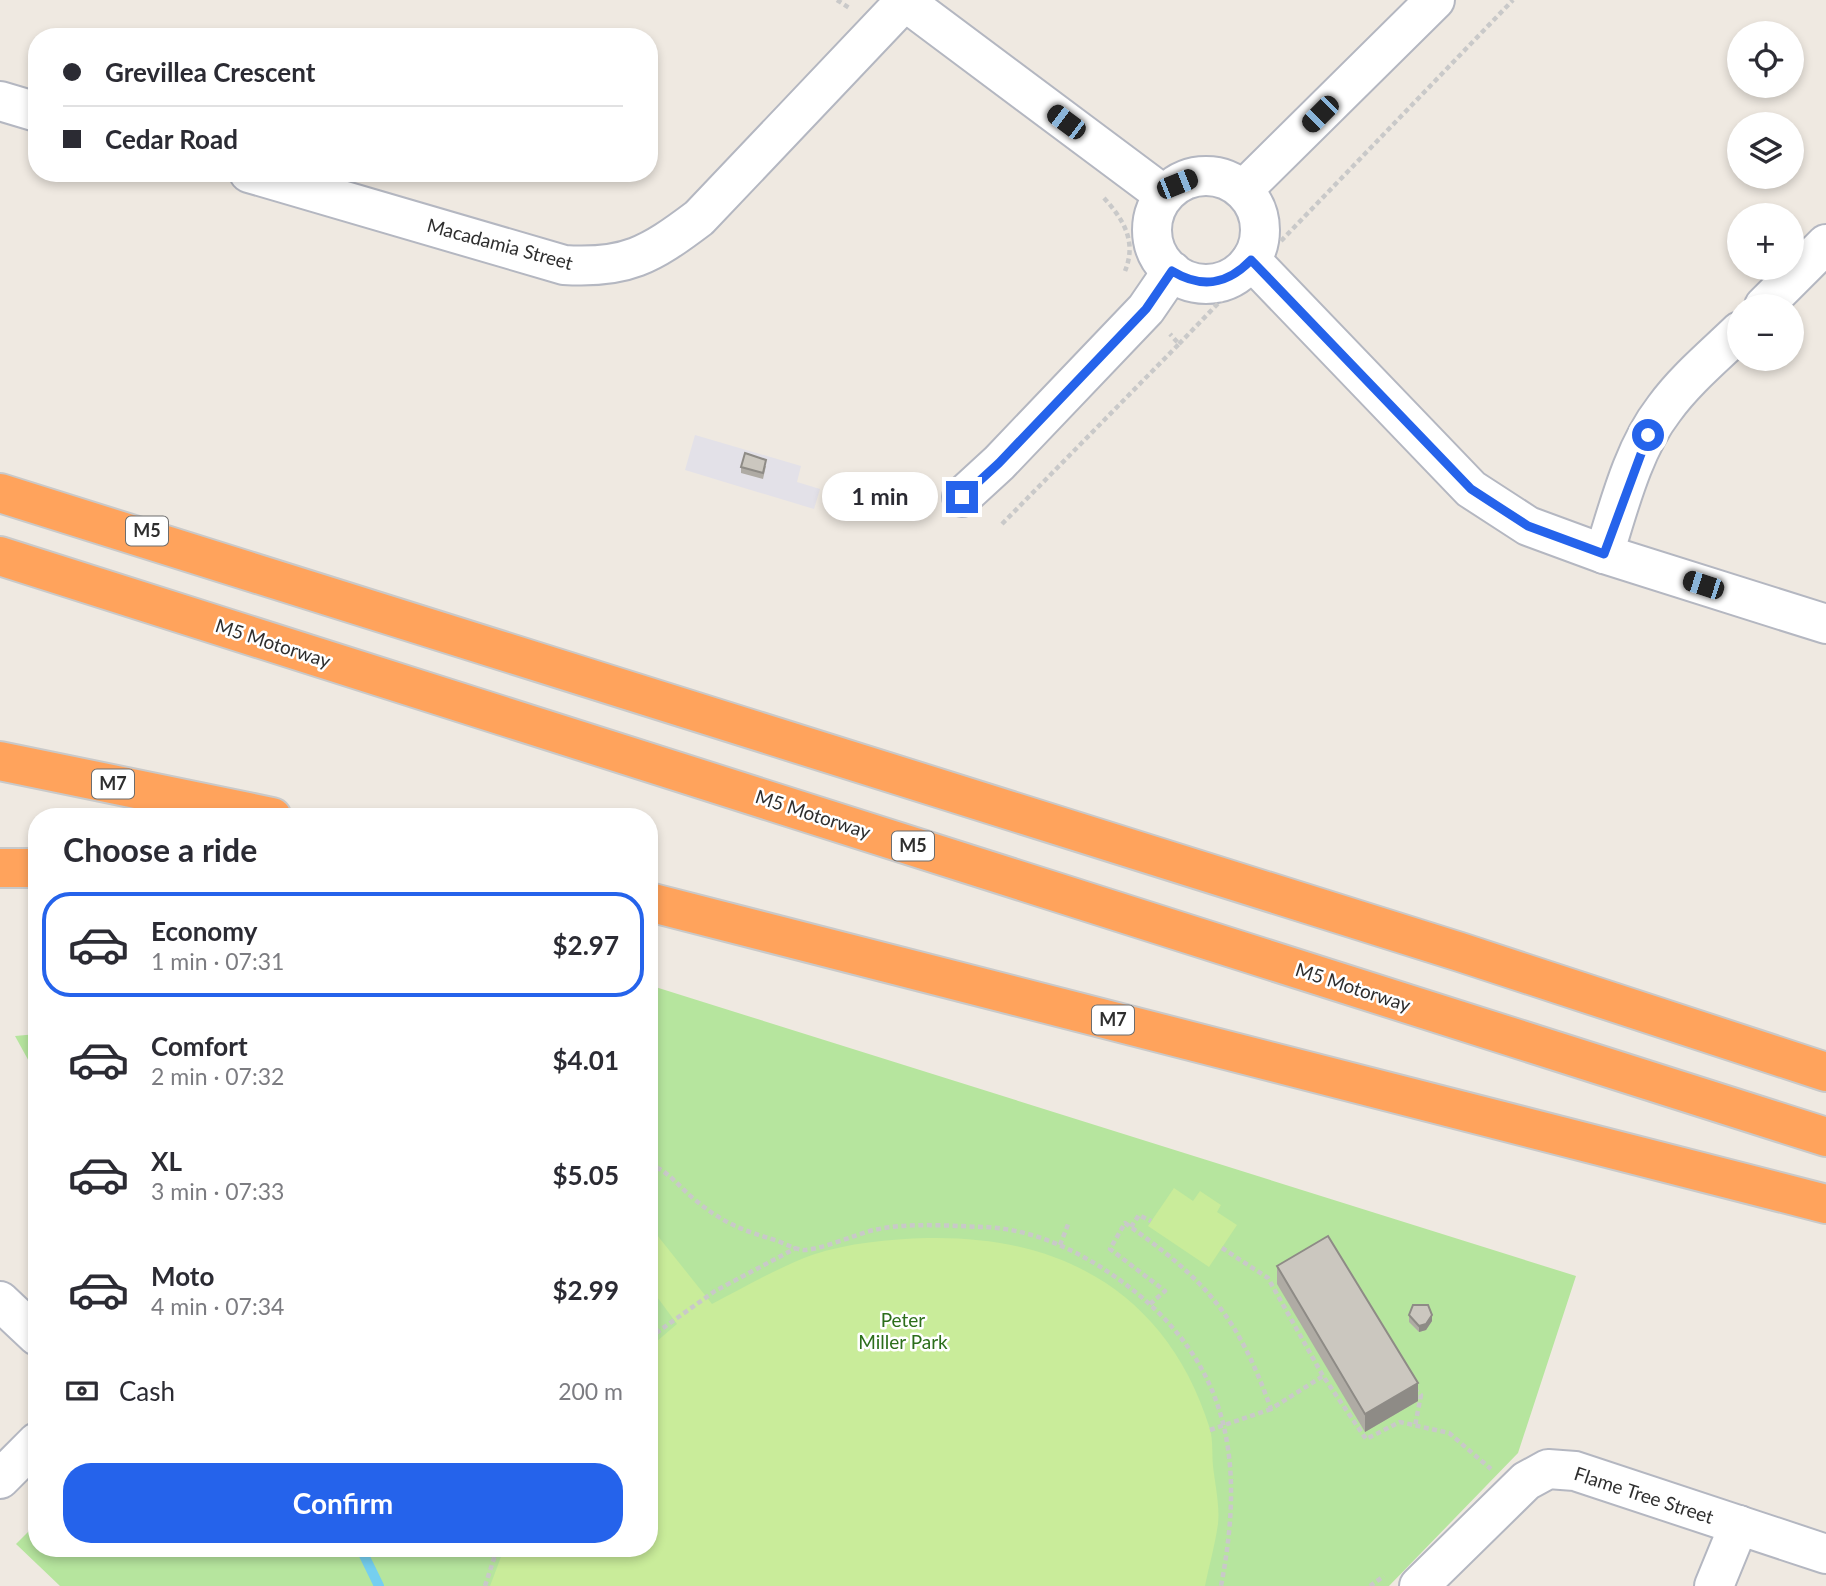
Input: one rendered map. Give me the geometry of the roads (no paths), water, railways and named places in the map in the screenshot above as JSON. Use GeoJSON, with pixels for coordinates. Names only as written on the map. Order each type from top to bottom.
{"type":"FeatureCollection","features":[{"type":"Feature","properties":{"kind":"highway","name":"M5"},"geometry":{"type":"LineString","coordinates":[[0,476],[294,585]]}},
{"type":"Feature","properties":{"kind":"highway","name":"M5"},"geometry":{"type":"LineString","coordinates":[[0,493],[1460,952],[1826,1072]]}},
{"type":"Feature","properties":{"kind":"highway","name":"M5 Motorway"},"geometry":{"type":"LineString","coordinates":[[0,556],[1826,1137]]}},
{"type":"Feature","properties":{"kind":"highway","name":"M7"},"geometry":{"type":"LineString","coordinates":[[0,761],[228,808]]}},
{"type":"Feature","properties":{"kind":"highway"},"geometry":{"type":"LineString","coordinates":[[0,868],[28,868]]}},
{"type":"Feature","properties":{"kind":"highway","name":"M7"},"geometry":{"type":"LineString","coordinates":[[658,904],[1578,1138]]}},
{"type":"Feature","properties":{"kind":"highway"},"geometry":{"type":"LineString","coordinates":[[658,931],[1578,1138],[1826,1204]]}},
{"type":"Feature","properties":{"kind":"street"},"geometry":{"type":"LineString","coordinates":[[1242,190],[1435,0]]}},
{"type":"Feature","properties":{"kind":"street"},"geometry":{"type":"LineString","coordinates":[[896,9],[1164,195]]}},
{"type":"Feature","properties":{"kind":"street","name":"Macadamia Street"},"geometry":{"type":"LineString","coordinates":[[280,182],[564,265],[595,267],[623,264],[664,243],[699,218],[896,9]]}},
{"type":"Feature","properties":{"kind":"street"},"geometry":{"type":"LineString","coordinates":[[0,101],[28,109]]}},
{"type":"Feature","properties":{"kind":"street"},"geometry":{"type":"LineString","coordinates":[[1211,176],[1228,180],[1242,190],[1252,202],[1260,231],[1254,263],[1223,281],[1205,284],[1187,280],[1172,271],[1160,258],[1153,243],[1154,218],[1164,195],[1177,184],[1193,177],[1211,176]]}},
{"type":"Feature","properties":{"kind":"street"},"geometry":{"type":"LineString","coordinates":[[1776,294],[1826,244]]}},
{"type":"Feature","properties":{"kind":"street"},"geometry":{"type":"LineString","coordinates":[[1254,263],[1471,489],[1528,526],[1604,554],[1826,624]]}},
{"type":"Feature","properties":{"kind":"street"},"geometry":{"type":"LineString","coordinates":[[962,497],[999,463],[1146,309],[1172,271]]}},
{"type":"Feature","properties":{"kind":"street"},"geometry":{"type":"LineString","coordinates":[[1604,554],[1640,452],[1656,420],[1675,395],[1727,344]]}},
{"type":"Feature","properties":{"kind":"street"},"geometry":{"type":"LineString","coordinates":[[0,1301],[28,1327]]}},
{"type":"Feature","properties":{"kind":"street"},"geometry":{"type":"LineString","coordinates":[[0,1479],[28,1451]]}},
{"type":"Feature","properties":{"kind":"street","name":"Flame Tree Street"},"geometry":{"type":"LineString","coordinates":[[1419,1586],[1526,1480],[1548,1469],[1575,1471],[1826,1554]]}},
{"type":"Feature","properties":{"kind":"street"},"geometry":{"type":"LineString","coordinates":[[1714,1586],[1739,1525]]}},
{"type":"Feature","properties":{"kind":"waterway"},"geometry":{"type":"LineString","coordinates":[[365,1557],[379,1586]]}},
{"type":"Feature","properties":{"kind":"park label","name":"Peter Miller Park"},"geometry":{"type":"Point","coordinates":[903,1331]}}]}
